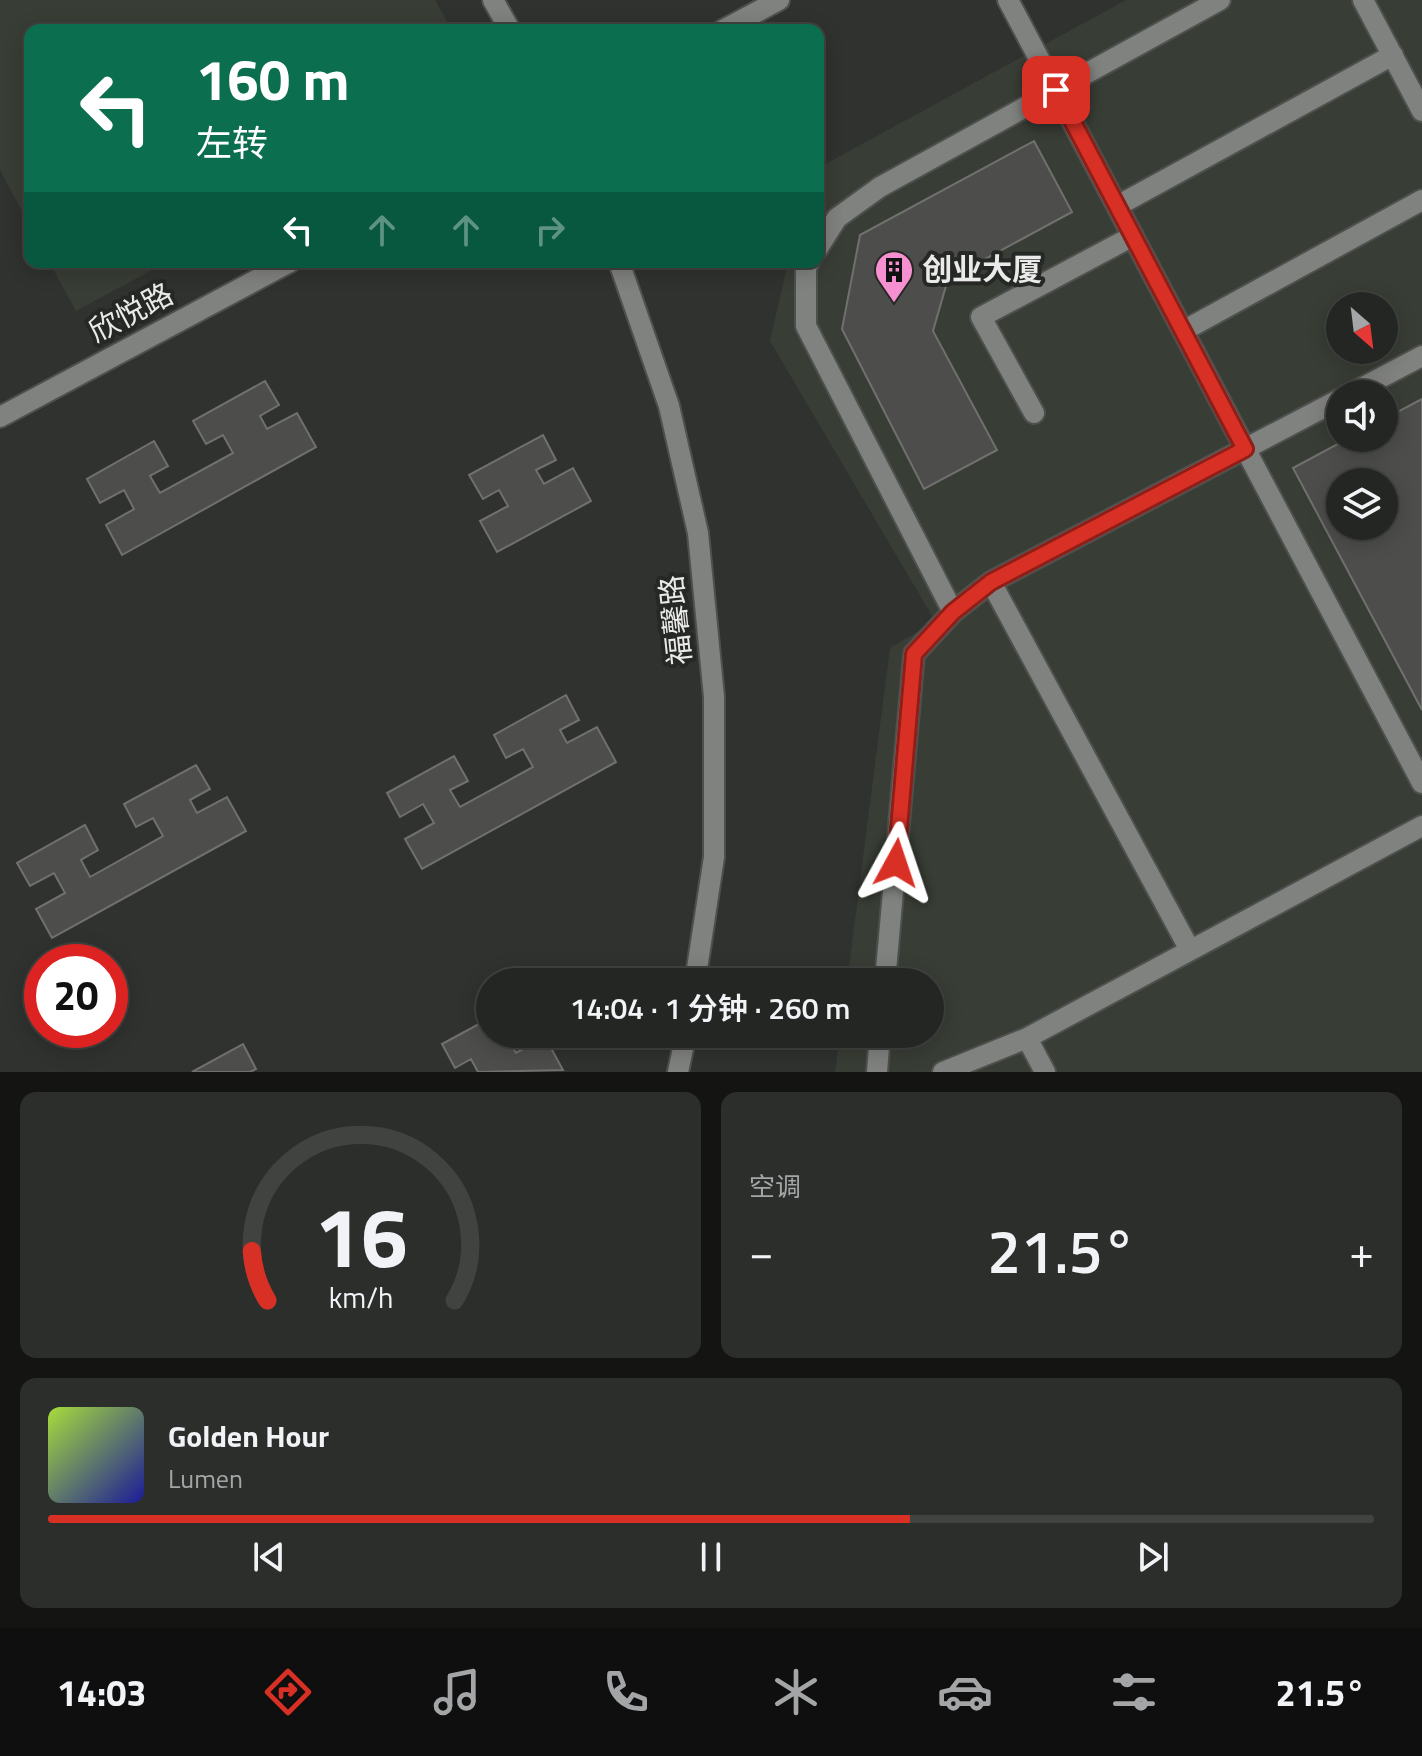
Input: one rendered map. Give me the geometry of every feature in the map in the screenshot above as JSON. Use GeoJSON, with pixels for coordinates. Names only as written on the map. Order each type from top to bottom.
{"type":"FeatureCollection","features":[{"type":"Feature","properties":{"kind":"street"},"geometry":{"type":"LineString","coordinates":[[493,0],[507,24]]}},
{"type":"Feature","properties":{"kind":"street"},"geometry":{"type":"LineString","coordinates":[[734,24],[779,0]]}},
{"type":"Feature","properties":{"kind":"street"},"geometry":{"type":"LineString","coordinates":[[1008,0],[1422,783]]}},
{"type":"Feature","properties":{"kind":"street"},"geometry":{"type":"LineString","coordinates":[[824,239],[837,218],[880,187],[1220,0]]}},
{"type":"Feature","properties":{"kind":"street"},"geometry":{"type":"LineString","coordinates":[[1363,0],[1422,111]]}},
{"type":"Feature","properties":{"kind":"street"},"geometry":{"type":"LineString","coordinates":[[1117,206],[1393,55]]}},
{"type":"Feature","properties":{"kind":"street"},"geometry":{"type":"LineString","coordinates":[[1183,331],[1422,200]]}},
{"type":"Feature","properties":{"kind":"street"},"geometry":{"type":"LineString","coordinates":[[1034,413],[981,317],[1133,236]]}},
{"type":"Feature","properties":{"kind":"street","name":"欣悦路"},"geometry":{"type":"LineString","coordinates":[[0,417],[279,268]]}},
{"type":"Feature","properties":{"kind":"street","name":"福馨路"},"geometry":{"type":"LineString","coordinates":[[621,268],[669,406],[699,548],[714,697],[714,857],[697,968]]}},
{"type":"Feature","properties":{"kind":"street"},"geometry":{"type":"LineString","coordinates":[[806,268],[806,326],[953,612]]}},
{"type":"Feature","properties":{"kind":"street"},"geometry":{"type":"LineString","coordinates":[[1377,380],[1422,356]]}},
{"type":"Feature","properties":{"kind":"street"},"geometry":{"type":"LineString","coordinates":[[886,968],[914,654],[953,612],[991,582],[1326,406]]}},
{"type":"Feature","properties":{"kind":"street"},"geometry":{"type":"LineString","coordinates":[[991,582],[1190,950]]}},
{"type":"Feature","properties":{"kind":"street"},"geometry":{"type":"LineString","coordinates":[[943,1072],[1027,1038],[1422,826]]}},
{"type":"Feature","properties":{"kind":"street"},"geometry":{"type":"LineString","coordinates":[[1027,1038],[1045,1072]]}},
{"type":"Feature","properties":{"kind":"street"},"geometry":{"type":"LineString","coordinates":[[678,1072],[683,1048]]}},
{"type":"Feature","properties":{"kind":"street"},"geometry":{"type":"LineString","coordinates":[[877,1072],[879,1048]]}},
{"type":"Feature","properties":{"kind":"shaded area"},"geometry":{"type":"Polygon","coordinates":[[[0,0],[435,0],[449,24],[24,24],[24,215],[0,170],[0,0]]]}},
{"type":"Feature","properties":{"kind":"shaded area"},"geometry":{"type":"Polygon","coordinates":[[[1126,0],[1422,0],[1422,1072],[835,1072],[838,1048],[944,1048],[944,968],[849,968],[890,648],[935,621],[770,341],[787,268],[824,268],[824,165],[1126,0]]]}},
{"type":"Feature","properties":{"kind":"shaded area"},"geometry":{"type":"Polygon","coordinates":[[[52,268],[156,268],[76,311],[52,268]]]}},
{"type":"Feature","properties":{"kind":"building","name":"创业大厦"},"geometry":{"type":"Polygon","coordinates":[[[1034,141],[1072,212],[948,279],[933,331],[997,450],[924,489],[842,329],[860,235],[1034,141]]]}},
{"type":"Feature","properties":{"kind":"building"},"geometry":{"type":"Polygon","coordinates":[[[265,381],[279,405],[260,416],[267,429],[297,413],[316,447],[122,555],[106,525],[134,509],[124,490],[100,503],[87,479],[154,441],[168,466],[150,476],[160,493],[233,453],[223,435],[206,444],[193,421],[265,381]]]}},
{"type":"Feature","properties":{"kind":"building"},"geometry":{"type":"Polygon","coordinates":[[[1422,399],[1422,710],[1331,540],[1398,540],[1398,468],[1326,468],[1326,530],[1293,468],[1326,450],[1398,452],[1398,412],[1422,399]]]}},
{"type":"Feature","properties":{"kind":"building"},"geometry":{"type":"Polygon","coordinates":[[[543,435],[556,460],[536,470],[544,484],[573,468],[591,501],[497,552],[480,521],[508,506],[499,490],[483,499],[469,475],[543,435]]]}},
{"type":"Feature","properties":{"kind":"building"},"geometry":{"type":"Polygon","coordinates":[[[566,695],[579,720],[560,730],[567,743],[597,727],[616,762],[422,869],[405,839],[434,823],[423,804],[400,817],[387,793],[454,756],[468,781],[450,790],[460,807],[533,767],[523,749],[506,758],[494,735],[566,695]]]}},
{"type":"Feature","properties":{"kind":"building"},"geometry":{"type":"Polygon","coordinates":[[[196,765],[210,789],[190,800],[197,813],[227,797],[246,831],[52,938],[36,909],[65,893],[54,873],[30,886],[17,863],[85,825],[98,850],[81,860],[90,877],[163,836],[153,818],[136,827],[124,804],[196,765]]]}},
{"type":"Feature","properties":{"kind":"building"},"geometry":{"type":"Polygon","coordinates":[[[476,1026],[476,1048],[513,1048],[516,1053],[525,1048],[551,1048],[563,1070],[478,1072],[471,1059],[455,1068],[442,1044],[476,1026]]]}},
{"type":"Feature","properties":{"kind":"building"},"geometry":{"type":"Polygon","coordinates":[[[243,1044],[256,1069],[250,1072],[192,1072],[243,1044]]]}},
{"type":"Feature","properties":{"kind":"place","name":"创业大厦"},"geometry":{"type":"Point","coordinates":[894,304]}},
{"type":"Feature","properties":{"kind":"route"},"geometry":{"type":"LineString","coordinates":[[896,863],[914,654],[953,612],[991,582],[1245,449],[1056,90]]}}]}
